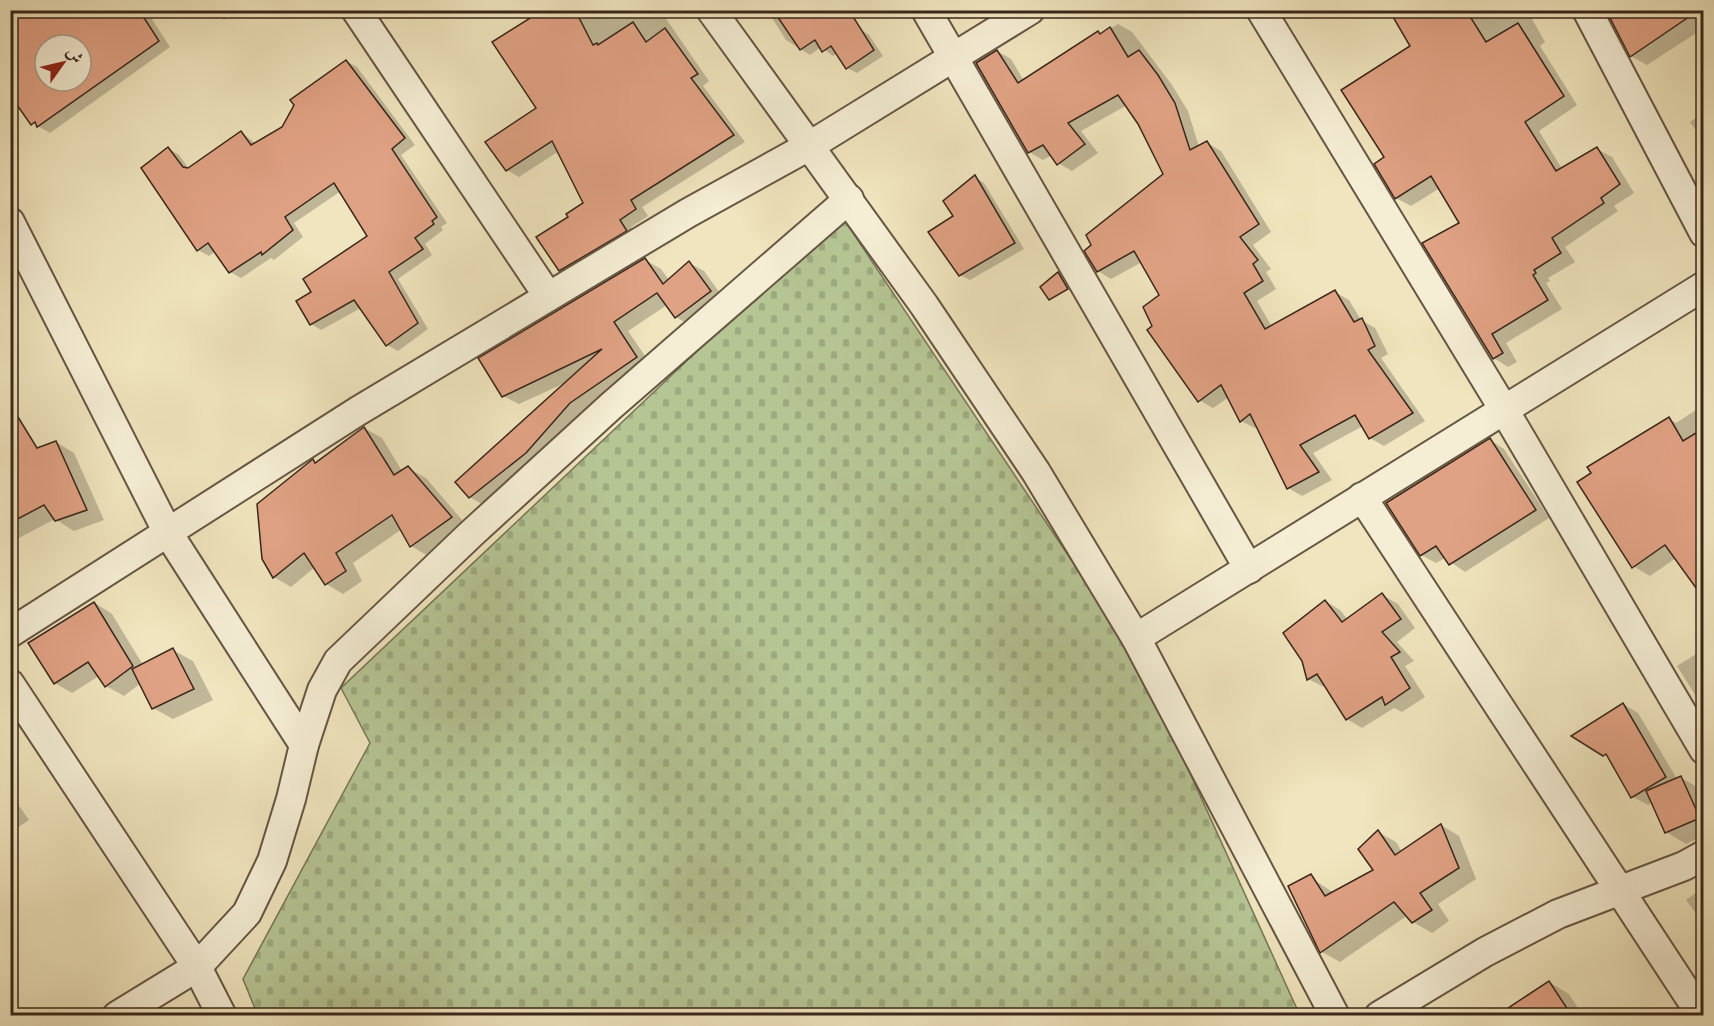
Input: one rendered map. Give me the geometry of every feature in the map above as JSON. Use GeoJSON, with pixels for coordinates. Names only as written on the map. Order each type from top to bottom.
{"type":"FeatureCollection","features":[{"type":"Feature","properties":{"kind":"street"},"geometry":{"type":"LineString","coordinates":[[356,10],[548,296]]}},
{"type":"Feature","properties":{"kind":"street"},"geometry":{"type":"LineString","coordinates":[[711,10],[811,145],[924,305],[1036,472],[1136,638],[1335,1016]]}},
{"type":"Feature","properties":{"kind":"street"},"geometry":{"type":"LineString","coordinates":[[926,10],[1249,569]]}},
{"type":"Feature","properties":{"kind":"street"},"geometry":{"type":"LineString","coordinates":[[10,633],[358,411],[688,213],[811,145],[1030,10]]}},
{"type":"Feature","properties":{"kind":"street"},"geometry":{"type":"LineString","coordinates":[[1261,10],[1503,408],[1704,750]]}},
{"type":"Feature","properties":{"kind":"street"},"geometry":{"type":"LineString","coordinates":[[1587,10],[1704,233]]}},
{"type":"Feature","properties":{"kind":"street"},"geometry":{"type":"LineString","coordinates":[[117,1016],[197,967],[247,913],[272,861],[304,745],[322,690],[338,661],[471,534],[611,406],[849,199]]}},
{"type":"Feature","properties":{"kind":"street"},"geometry":{"type":"LineString","coordinates":[[10,222],[168,533],[304,745]]}},
{"type":"Feature","properties":{"kind":"street"},"geometry":{"type":"LineString","coordinates":[[1136,638],[1503,408],[1704,286]]}},
{"type":"Feature","properties":{"kind":"street"},"geometry":{"type":"LineString","coordinates":[[1362,497],[1621,889],[1702,1016]]}},
{"type":"Feature","properties":{"kind":"street"},"geometry":{"type":"LineString","coordinates":[[10,684],[197,967],[222,1016]]}},
{"type":"Feature","properties":{"kind":"street"},"geometry":{"type":"LineString","coordinates":[[1379,1016],[1495,946],[1558,914],[1684,866],[1704,855]]}},
{"type":"Feature","properties":{"kind":"green space"},"geometry":{"type":"Polygon","coordinates":[[[841,215],[1140,663],[1297,1009],[1286,1016],[258,1016],[243,979],[370,743],[341,688],[841,215]]]}},
{"type":"Feature","properties":{"kind":"building"},"geometry":{"type":"Polygon","coordinates":[[[10,10],[139,10],[159,41],[93,88],[93,33],[33,33],[33,93],[85,93],[37,127],[35,122],[31,125],[10,95],[10,10]]]}},
{"type":"Feature","properties":{"kind":"building"},"geometry":{"type":"Polygon","coordinates":[[[543,10],[575,10],[593,45],[597,43],[598,45],[633,22],[646,42],[665,28],[698,74],[691,78],[734,135],[631,200],[636,209],[620,220],[627,231],[559,271],[536,237],[568,217],[566,214],[583,203],[552,141],[506,171],[485,142],[536,108],[492,42],[543,10]]]}},
{"type":"Feature","properties":{"kind":"building"},"geometry":{"type":"Polygon","coordinates":[[[773,10],[859,10],[852,15],[874,50],[846,69],[831,46],[822,52],[815,40],[800,50],[773,10]]]}},
{"type":"Feature","properties":{"kind":"building"},"geometry":{"type":"Polygon","coordinates":[[[1389,10],[1466,10],[1486,42],[1518,23],[1564,96],[1525,122],[1556,171],[1597,147],[1620,184],[1601,198],[1604,203],[1552,238],[1561,253],[1534,270],[1536,273],[1533,275],[1548,300],[1492,334],[1503,353],[1493,359],[1422,243],[1459,223],[1431,176],[1395,199],[1374,164],[1384,157],[1341,90],[1410,46],[1389,10]]]}},
{"type":"Feature","properties":{"kind":"building"},"geometry":{"type":"Polygon","coordinates":[[[1606,10],[1699,10],[1630,57],[1606,10]]]}},
{"type":"Feature","properties":{"kind":"building"},"geometry":{"type":"Polygon","coordinates":[[[1110,27],[1128,57],[1139,50],[1158,75],[1175,103],[1190,150],[1207,141],[1259,224],[1240,237],[1258,260],[1253,264],[1263,281],[1244,293],[1265,329],[1335,290],[1354,322],[1362,318],[1375,346],[1368,350],[1413,413],[1369,439],[1355,415],[1300,445],[1319,472],[1287,489],[1250,414],[1240,422],[1221,385],[1198,402],[1147,330],[1152,326],[1143,307],[1159,295],[1134,251],[1097,272],[1084,251],[1091,245],[1086,235],[1163,174],[1138,124],[1118,95],[1068,123],[1085,144],[1057,165],[1043,145],[1028,153],[976,63],[997,50],[1018,83],[1098,31],[1100,34],[1110,27]]]}},
{"type":"Feature","properties":{"kind":"building"},"geometry":{"type":"Polygon","coordinates":[[[346,60],[405,138],[392,149],[437,217],[432,221],[434,224],[415,238],[423,249],[389,272],[418,323],[386,346],[354,300],[310,325],[296,301],[311,292],[303,279],[367,236],[334,183],[285,217],[293,230],[262,255],[261,252],[229,273],[208,243],[197,251],[141,168],[168,147],[183,167],[188,168],[241,131],[251,145],[282,127],[294,105],[290,100],[346,60]]]}},
{"type":"Feature","properties":{"kind":"building"},"geometry":{"type":"Polygon","coordinates":[[[975,175],[1015,243],[959,276],[928,232],[953,216],[943,201],[975,175]]]}},
{"type":"Feature","properties":{"kind":"building"},"geometry":{"type":"Polygon","coordinates":[[[645,258],[663,284],[689,261],[711,291],[675,318],[657,293],[614,322],[637,357],[570,403],[526,453],[469,498],[455,482],[602,349],[502,397],[478,358],[645,258]]]}},
{"type":"Feature","properties":{"kind":"building"},"geometry":{"type":"Polygon","coordinates":[[[1058,272],[1068,289],[1049,300],[1040,287],[1058,272]]]}},
{"type":"Feature","properties":{"kind":"building"},"geometry":{"type":"Polygon","coordinates":[[[10,404],[37,448],[56,441],[87,510],[55,521],[44,505],[10,523],[10,404]]]}},
{"type":"Feature","properties":{"kind":"building"},"geometry":{"type":"Polygon","coordinates":[[[1669,417],[1683,441],[1704,428],[1704,599],[1665,545],[1632,568],[1577,482],[1591,473],[1587,467],[1669,417]]]}},
{"type":"Feature","properties":{"kind":"building"},"geometry":{"type":"Polygon","coordinates":[[[364,427],[394,475],[408,466],[452,517],[410,547],[392,515],[336,553],[346,571],[325,585],[304,553],[273,578],[262,559],[257,504],[313,459],[315,463],[364,427]]]}},
{"type":"Feature","properties":{"kind":"building"},"geometry":{"type":"Polygon","coordinates":[[[1490,438],[1536,510],[1449,565],[1436,546],[1420,556],[1386,503],[1490,438]]]}},
{"type":"Feature","properties":{"kind":"building"},"geometry":{"type":"Polygon","coordinates":[[[1382,593],[1401,619],[1382,632],[1400,652],[1391,657],[1410,688],[1385,705],[1382,697],[1346,720],[1317,674],[1307,680],[1302,661],[1283,633],[1325,600],[1342,622],[1382,593]]]}},
{"type":"Feature","properties":{"kind":"building"},"geometry":{"type":"Polygon","coordinates":[[[94,602],[133,666],[105,687],[88,662],[54,684],[28,643],[94,602]]]}},
{"type":"Feature","properties":{"kind":"building"},"geometry":{"type":"Polygon","coordinates":[[[173,648],[194,689],[152,709],[132,669],[173,648]]]}},
{"type":"Feature","properties":{"kind":"building"},"geometry":{"type":"Polygon","coordinates":[[[1623,703],[1666,777],[1631,798],[1606,754],[1603,756],[1571,736],[1623,703]]]}},
{"type":"Feature","properties":{"kind":"building"},"geometry":{"type":"Polygon","coordinates":[[[1681,776],[1700,818],[1665,833],[1646,791],[1681,776]]]}},
{"type":"Feature","properties":{"kind":"building"},"geometry":{"type":"Polygon","coordinates":[[[1441,824],[1459,868],[1420,893],[1432,910],[1412,923],[1394,902],[1320,953],[1288,886],[1311,874],[1325,896],[1373,870],[1358,849],[1378,830],[1395,855],[1441,824]]]}},
{"type":"Feature","properties":{"kind":"building"},"geometry":{"type":"Polygon","coordinates":[[[1549,981],[1572,1016],[1496,1016],[1549,981]]]}}]}
